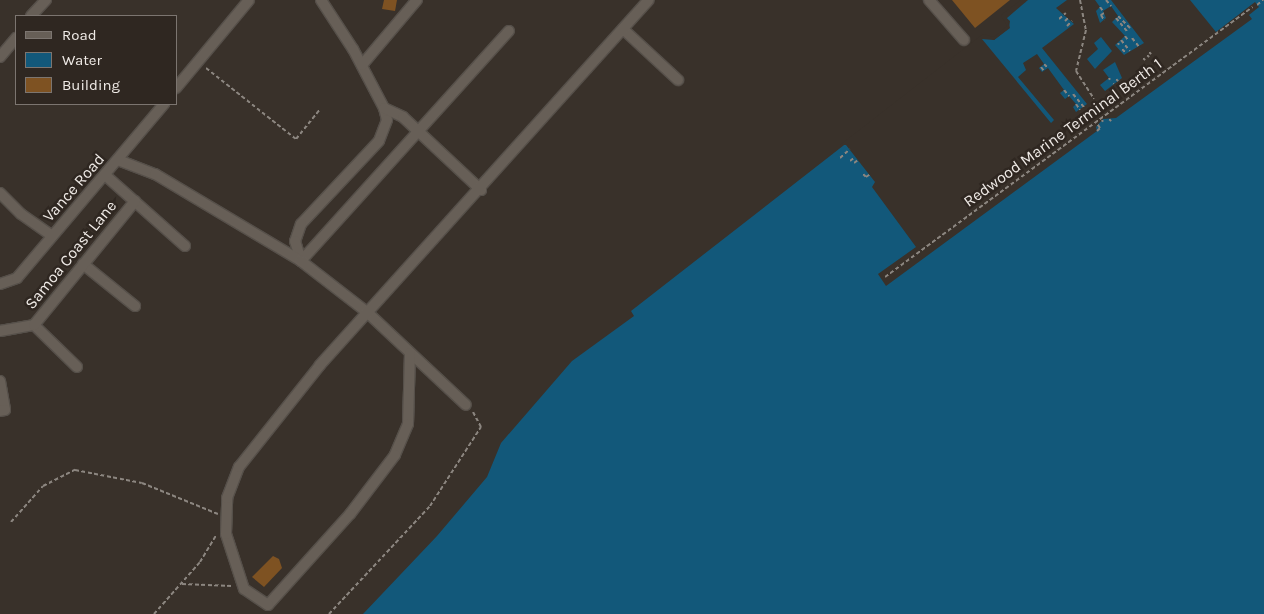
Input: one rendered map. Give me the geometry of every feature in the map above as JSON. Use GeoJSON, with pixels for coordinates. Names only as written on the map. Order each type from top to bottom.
{"type":"FeatureCollection","features":[{"type":"Feature","properties":{"kind":"street"},"geometry":{"type":"LineString","coordinates":[[32,15],[46,0]]}},
{"type":"Feature","properties":{"kind":"street"},"geometry":{"type":"LineString","coordinates":[[178,86],[249,0]]}},
{"type":"Feature","properties":{"kind":"street"},"geometry":{"type":"LineString","coordinates":[[301,261],[295,242],[301,224],[379,141],[386,130],[384,108],[362,65],[321,0]]}},
{"type":"Feature","properties":{"kind":"street"},"geometry":{"type":"LineString","coordinates":[[362,65],[417,0]]}},
{"type":"Feature","properties":{"kind":"street"},"geometry":{"type":"LineString","coordinates":[[410,353],[408,424],[395,455],[350,514],[268,604],[244,589],[226,534],[225,516],[232,481],[256,442],[368,313],[481,190],[649,0]]}},
{"type":"Feature","properties":{"kind":"street"},"geometry":{"type":"LineString","coordinates":[[929,0],[964,40]]}},
{"type":"Feature","properties":{"kind":"street"},"geometry":{"type":"LineString","coordinates":[[623,29],[678,80]]}},
{"type":"Feature","properties":{"kind":"street"},"geometry":{"type":"LineString","coordinates":[[301,261],[509,31]]}},
{"type":"Feature","properties":{"kind":"street"},"geometry":{"type":"LineString","coordinates":[[0,57],[15,39]]}},
{"type":"Feature","properties":{"kind":"street","name":"Vance Road"},"geometry":{"type":"LineString","coordinates":[[0,284],[16,278],[163,105]]}},
{"type":"Feature","properties":{"kind":"street"},"geometry":{"type":"LineString","coordinates":[[384,108],[419,131],[481,190]]}},
{"type":"Feature","properties":{"kind":"street"},"geometry":{"type":"LineString","coordinates":[[118,160],[155,174],[301,261],[368,313],[466,405]]}},
{"type":"Feature","properties":{"kind":"street"},"geometry":{"type":"LineString","coordinates":[[105,175],[186,246]]}},
{"type":"Feature","properties":{"kind":"street"},"geometry":{"type":"LineString","coordinates":[[0,193],[21,214],[52,236]]}},
{"type":"Feature","properties":{"kind":"street","name":"Samoa Coast Lane"},"geometry":{"type":"LineString","coordinates":[[0,330],[34,324],[135,201]]}},
{"type":"Feature","properties":{"kind":"street"},"geometry":{"type":"LineString","coordinates":[[83,264],[135,306]]}},
{"type":"Feature","properties":{"kind":"street"},"geometry":{"type":"LineString","coordinates":[[34,324],[77,367]]}},
{"type":"Feature","properties":{"kind":"street"},"geometry":{"type":"LineString","coordinates":[[0,381],[6,410],[0,411]]}},
{"type":"Feature","properties":{"kind":"path"},"geometry":{"type":"LineString","coordinates":[[1080,0],[1086,30],[1076,71],[1094,99]]}},
{"type":"Feature","properties":{"kind":"path"},"geometry":{"type":"LineString","coordinates":[[1106,0],[1111,6]]}},
{"type":"Feature","properties":{"kind":"path"},"geometry":{"type":"LineString","coordinates":[[1257,4],[1263,0]]}},
{"type":"Feature","properties":{"kind":"path"},"geometry":{"type":"LineString","coordinates":[[1100,7],[1104,12],[1104,20]]}},
{"type":"Feature","properties":{"kind":"path","name":"Redwood Marine Terminal Berth 1"},"geometry":{"type":"LineString","coordinates":[[885,277],[1253,7]]}},
{"type":"Feature","properties":{"kind":"path"},"geometry":{"type":"LineString","coordinates":[[1059,19],[1066,13]]}},
{"type":"Feature","properties":{"kind":"path"},"geometry":{"type":"LineString","coordinates":[[1065,21],[1069,17]]}},
{"type":"Feature","properties":{"kind":"path"},"geometry":{"type":"LineString","coordinates":[[1127,31],[1117,17],[1130,28]]}},
{"type":"Feature","properties":{"kind":"path"},"geometry":{"type":"LineString","coordinates":[[1067,26],[1072,21]]}},
{"type":"Feature","properties":{"kind":"path"},"geometry":{"type":"LineString","coordinates":[[1117,27],[1121,24]]}},
{"type":"Feature","properties":{"kind":"path"},"geometry":{"type":"LineString","coordinates":[[1125,36],[1128,40]]}},
{"type":"Feature","properties":{"kind":"path"},"geometry":{"type":"LineString","coordinates":[[1132,38],[1140,48]]}},
{"type":"Feature","properties":{"kind":"path"},"geometry":{"type":"LineString","coordinates":[[1121,40],[1130,52]]}},
{"type":"Feature","properties":{"kind":"path"},"geometry":{"type":"LineString","coordinates":[[1122,49],[1126,53]]}},
{"type":"Feature","properties":{"kind":"path"},"geometry":{"type":"LineString","coordinates":[[198,62],[296,139],[320,109]]}},
{"type":"Feature","properties":{"kind":"path"},"geometry":{"type":"LineString","coordinates":[[1044,64],[1048,68]]}},
{"type":"Feature","properties":{"kind":"path"},"geometry":{"type":"LineString","coordinates":[[1041,67],[1044,71]]}},
{"type":"Feature","properties":{"kind":"path"},"geometry":{"type":"LineString","coordinates":[[1064,90],[1069,96]]}},
{"type":"Feature","properties":{"kind":"path"},"geometry":{"type":"LineString","coordinates":[[1073,94],[1084,107]]}},
{"type":"Feature","properties":{"kind":"path"},"geometry":{"type":"LineString","coordinates":[[1076,104],[1080,110]]}},
{"type":"Feature","properties":{"kind":"path"},"geometry":{"type":"LineString","coordinates":[[1097,131],[1100,128],[1098,124]]}},
{"type":"Feature","properties":{"kind":"path"},"geometry":{"type":"LineString","coordinates":[[840,158],[850,149]]}},
{"type":"Feature","properties":{"kind":"path"},"geometry":{"type":"LineString","coordinates":[[850,161],[855,157]]}},
{"type":"Feature","properties":{"kind":"path"},"geometry":{"type":"LineString","coordinates":[[854,163],[858,160]]}},
{"type":"Feature","properties":{"kind":"path"},"geometry":{"type":"LineString","coordinates":[[863,174],[866,178],[869,175]]}},
{"type":"Feature","properties":{"kind":"path"},"geometry":{"type":"LineString","coordinates":[[329,614],[430,506],[481,427],[478,418],[466,405]]}},
{"type":"Feature","properties":{"kind":"path"},"geometry":{"type":"LineString","coordinates":[[12,522],[43,486],[75,470],[142,483],[225,516]]}},
{"type":"Feature","properties":{"kind":"path"},"geometry":{"type":"LineString","coordinates":[[154,614],[182,584],[218,531]]}},
{"type":"Feature","properties":{"kind":"path"},"geometry":{"type":"LineString","coordinates":[[182,584],[222,584],[244,589]]}},
{"type":"Feature","properties":{"kind":"water"},"geometry":{"type":"Polygon","coordinates":[[[1024,0],[1264,0],[1264,614],[363,614],[437,536],[487,477],[501,443],[572,361],[634,316],[631,311],[984,36],[994,40],[1009,28],[1010,21],[1003,15],[1024,0]]]}},
{"type":"Feature","properties":{"kind":"pier"},"geometry":{"type":"Polygon","coordinates":[[[1021,0],[1028,0],[1007,18],[1010,28],[994,40],[982,39],[1051,123],[1054,120],[1018,77],[1026,70],[1023,63],[1037,54],[1044,64],[1039,68],[1042,72],[1048,68],[1064,90],[1060,93],[1065,99],[1069,96],[1076,104],[1073,107],[1076,112],[1087,104],[1042,48],[1074,24],[1056,8],[1067,0],[1095,0],[1100,7],[1096,11],[1100,23],[1106,18],[1103,11],[1111,6],[1118,16],[1112,22],[1125,36],[1115,45],[1124,55],[1144,43],[1111,0],[1190,0],[1216,32],[1255,2],[1259,7],[1249,15],[1252,19],[1116,118],[1103,119],[1096,127],[1097,131],[886,286],[878,274],[916,247],[872,187],[875,182],[846,145],[840,145],[983,34],[994,37],[1007,26],[1001,15],[1021,0]],[[1101,37],[1094,43],[1098,49],[1087,59],[1095,69],[1112,51],[1101,37]],[[1115,62],[1103,70],[1109,78],[1100,85],[1105,91],[1122,78],[1115,62]]]}},
{"type":"Feature","properties":{"kind":"building"},"geometry":{"type":"Polygon","coordinates":[[[384,0],[397,0],[395,11],[382,9],[384,0]]]}},
{"type":"Feature","properties":{"kind":"building"},"geometry":{"type":"Polygon","coordinates":[[[952,0],[1010,0],[975,28],[952,0]]]}},
{"type":"Feature","properties":{"kind":"building"},"geometry":{"type":"Polygon","coordinates":[[[273,556],[279,559],[282,568],[264,587],[252,577],[273,556]]]}}]}
